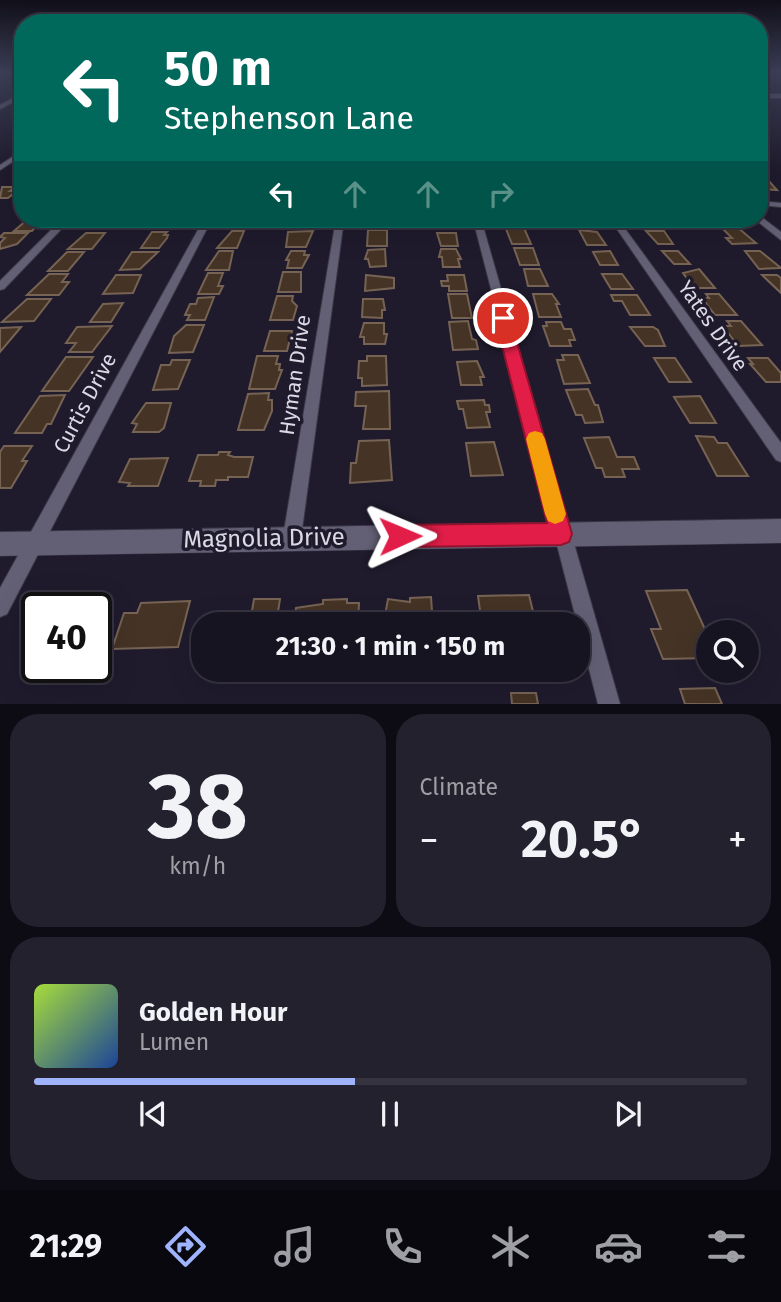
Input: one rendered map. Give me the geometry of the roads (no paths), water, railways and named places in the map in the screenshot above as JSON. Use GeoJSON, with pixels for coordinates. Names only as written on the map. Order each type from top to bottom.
{"type":"FeatureCollection","features":[{"type":"Feature","properties":{"kind":"street"},"geometry":{"type":"LineString","coordinates":[[0,287],[59,228]]}},
{"type":"Feature","properties":{"kind":"street","name":"Curtis Drive"},"geometry":{"type":"LineString","coordinates":[[0,607],[203,228]]}},
{"type":"Feature","properties":{"kind":"street","name":"Hyman Drive"},"geometry":{"type":"LineString","coordinates":[[292,537],[339,228]]}},
{"type":"Feature","properties":{"kind":"street"},"geometry":{"type":"LineString","coordinates":[[479,228],[609,704]]}},
{"type":"Feature","properties":{"kind":"street","name":"Yates Drive"},"geometry":{"type":"LineString","coordinates":[[620,228],[781,454]]}},
{"type":"Feature","properties":{"kind":"street","name":"Magnolia Drive"},"geometry":{"type":"LineString","coordinates":[[0,544],[292,537],[781,531]]}}]}
